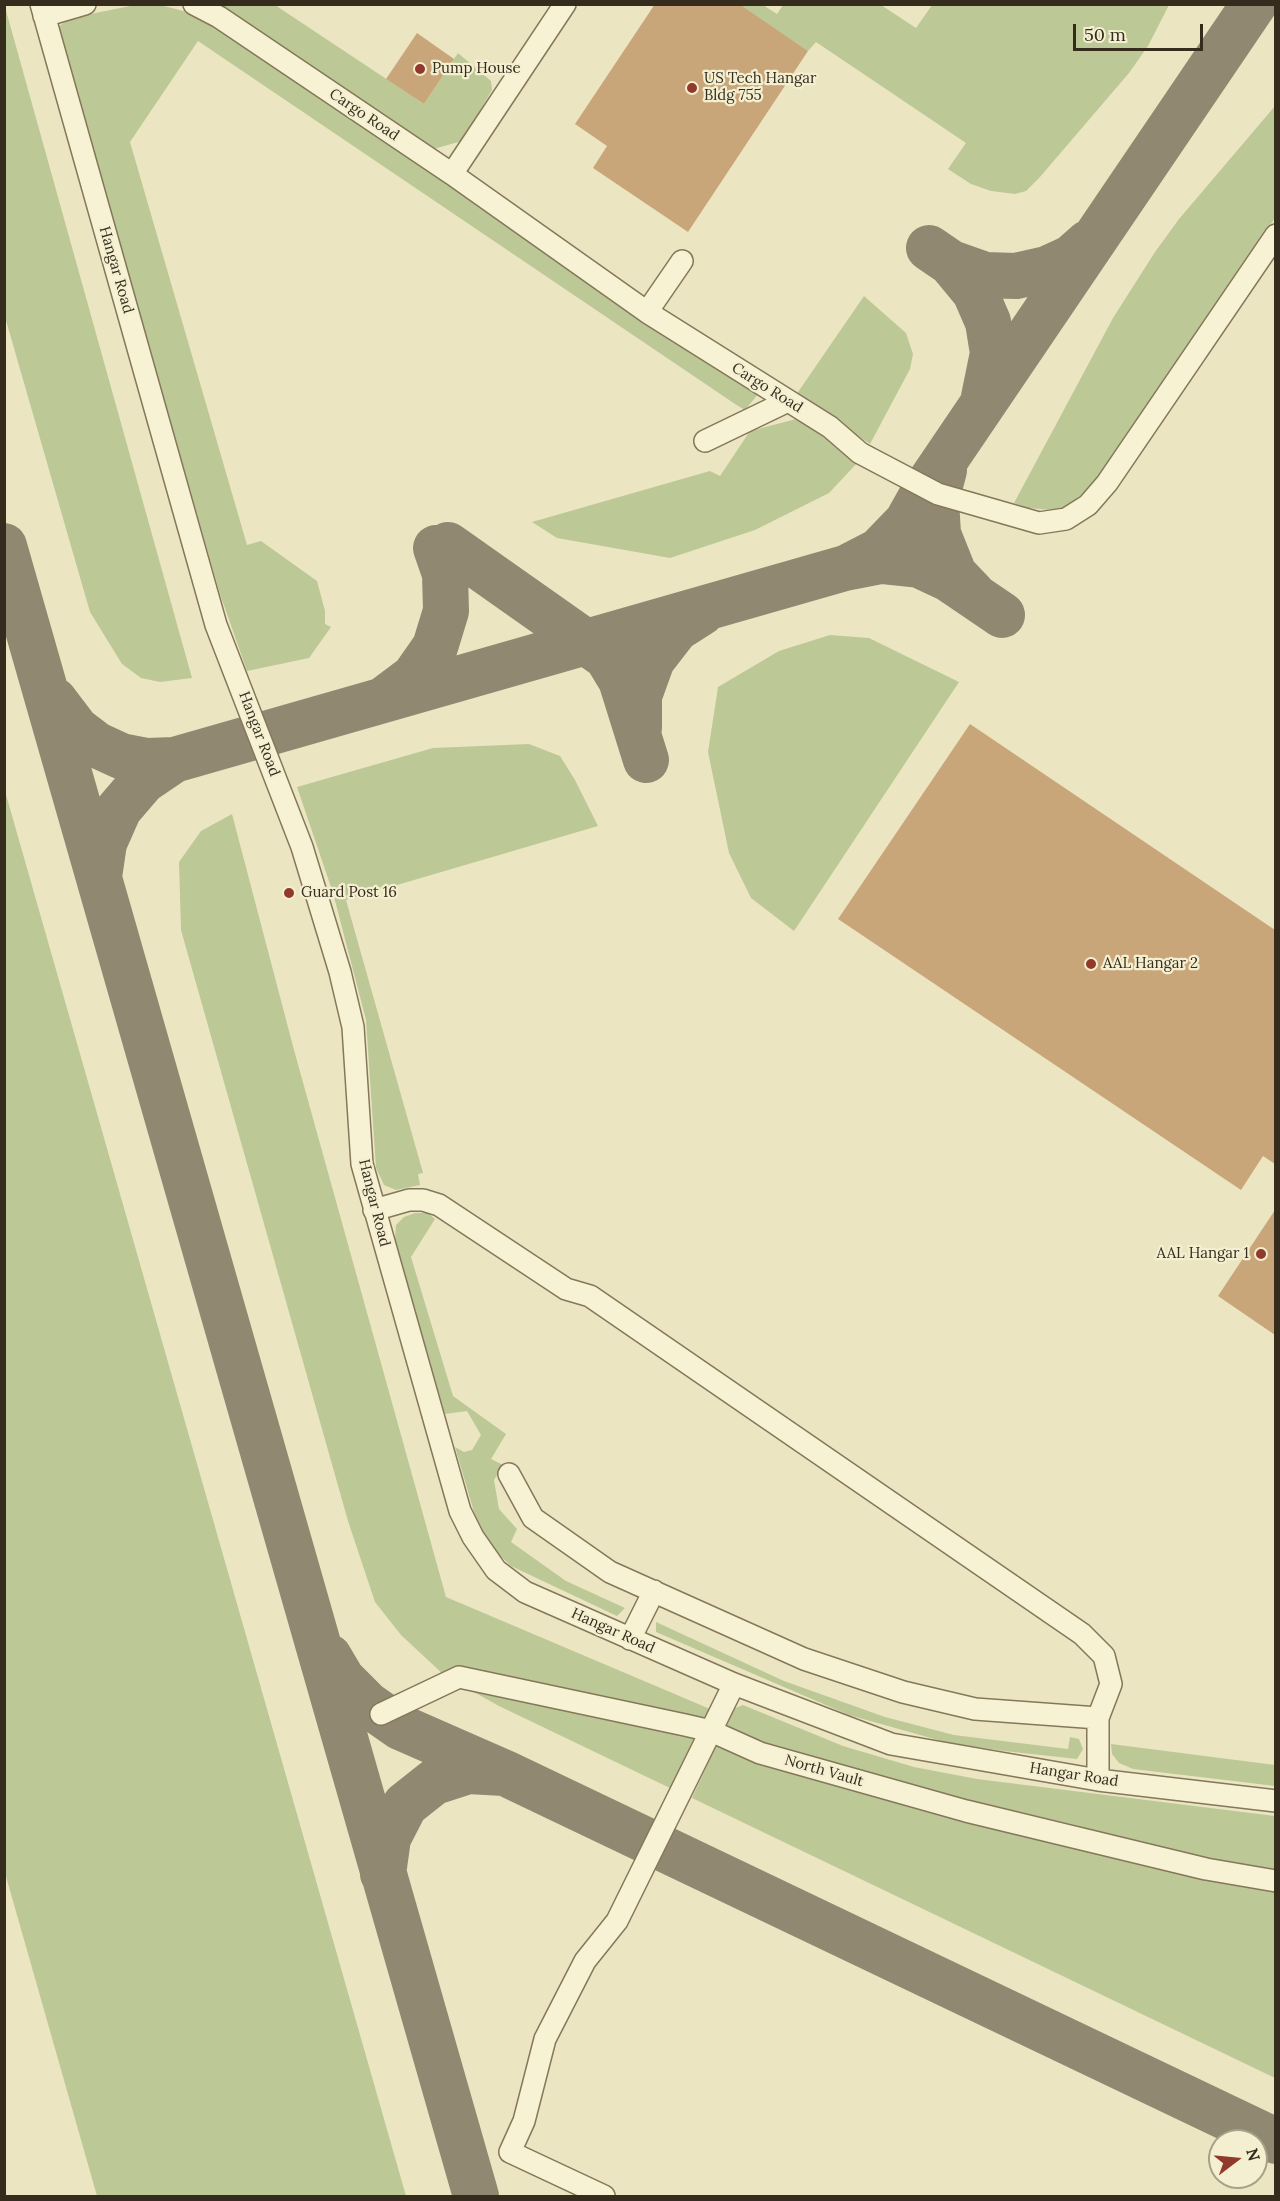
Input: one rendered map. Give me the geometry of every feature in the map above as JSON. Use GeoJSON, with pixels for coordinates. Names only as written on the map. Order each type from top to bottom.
{"type":"FeatureCollection","features":[{"type":"Feature","properties":{"kind":"street"},"geometry":{"type":"LineString","coordinates":[[42,10],[85,4]]}},
{"type":"Feature","properties":{"kind":"street","name":"Cargo Road"},"geometry":{"type":"LineString","coordinates":[[194,4],[219,17],[452,174],[647,312],[830,428],[860,453],[938,494],[1039,523],[1066,519],[1088,505],[1107,483],[1275,235]]}},
{"type":"Feature","properties":{"kind":"street"},"geometry":{"type":"LineString","coordinates":[[452,174],[566,4]]}},
{"type":"Feature","properties":{"kind":"street","name":"Hangar Road"},"geometry":{"type":"LineString","coordinates":[[42,10],[216,625],[302,848],[340,972],[353,1027],[362,1164],[460,1511],[473,1537],[496,1570],[525,1592],[734,1684],[891,1744],[1098,1780],[1275,1801]]}},
{"type":"Feature","properties":{"kind":"street"},"geometry":{"type":"LineString","coordinates":[[647,312],[682,261]]}},
{"type":"Feature","properties":{"kind":"street"},"geometry":{"type":"LineString","coordinates":[[705,441],[788,401]]}},
{"type":"Feature","properties":{"kind":"street"},"geometry":{"type":"LineString","coordinates":[[374,1210],[409,1200],[423,1200],[439,1205],[566,1288],[590,1296],[1082,1634],[1104,1656],[1112,1684],[1098,1718],[1098,1780]]}},
{"type":"Feature","properties":{"kind":"street"},"geometry":{"type":"LineString","coordinates":[[509,1474],[533,1518],[610,1572],[804,1659],[903,1692],[975,1709],[1098,1718]]}},
{"type":"Feature","properties":{"kind":"street"},"geometry":{"type":"LineString","coordinates":[[630,1639],[654,1591]]}},
{"type":"Feature","properties":{"kind":"street","name":"North Vault"},"geometry":{"type":"LineString","coordinates":[[381,1714],[459,1677],[711,1731],[760,1753],[966,1811],[1206,1869],[1275,1881]]}},
{"type":"Feature","properties":{"kind":"street"},"geometry":{"type":"LineString","coordinates":[[604,2196],[510,2152],[524,2121],[545,2039],[585,1962],[617,1921],[734,1684]]}},
{"type":"Feature","properties":{"kind":"green space"},"geometry":{"type":"Polygon","coordinates":[[[5,5],[192,678],[160,682],[141,678],[122,664],[90,612],[5,317],[5,5]]]}},
{"type":"Feature","properties":{"kind":"green space"},"geometry":{"type":"Polygon","coordinates":[[[135,5],[164,6],[187,12],[207,22],[759,393],[745,410],[738,406],[198,41],[130,142],[247,545],[261,541],[317,581],[325,611],[325,624],[331,627],[309,658],[247,671],[220,594],[59,34],[59,26],[71,18],[135,5]]]}},
{"type":"Feature","properties":{"kind":"green space"},"geometry":{"type":"Polygon","coordinates":[[[218,5],[275,5],[424,104],[458,53],[491,81],[492,90],[462,141],[430,150],[218,5]]]}},
{"type":"Feature","properties":{"kind":"green space"},"geometry":{"type":"Polygon","coordinates":[[[739,5],[763,5],[777,14],[783,5],[881,5],[916,28],[932,5],[1169,5],[1148,46],[1129,73],[1040,177],[1026,191],[1015,194],[991,191],[971,184],[948,169],[966,143],[816,42],[808,51],[739,5]]]}},
{"type":"Feature","properties":{"kind":"green space"},"geometry":{"type":"Polygon","coordinates":[[[1275,106],[1275,218],[1157,393],[1088,490],[1063,508],[1052,510],[1028,508],[1014,503],[1113,318],[1155,252],[1179,219],[1275,106]]]}},
{"type":"Feature","properties":{"kind":"green space"},"geometry":{"type":"Polygon","coordinates":[[[864,296],[906,333],[913,354],[910,369],[870,444],[796,395],[864,296]]]}},
{"type":"Feature","properties":{"kind":"green space"},"geometry":{"type":"Polygon","coordinates":[[[796,419],[860,460],[829,493],[755,530],[670,558],[557,538],[532,522],[710,471],[720,476],[750,431],[796,419]]]}},
{"type":"Feature","properties":{"kind":"green space"},"geometry":{"type":"Polygon","coordinates":[[[830,635],[869,638],[959,682],[794,931],[751,898],[729,853],[708,752],[718,687],[779,651],[830,635]]]}},
{"type":"Feature","properties":{"kind":"green space"},"geometry":{"type":"Polygon","coordinates":[[[529,744],[560,756],[598,826],[346,900],[423,1173],[418,1174],[420,1185],[396,1190],[384,1185],[376,1168],[366,1020],[333,893],[297,787],[433,748],[529,744]]]}},
{"type":"Feature","properties":{"kind":"green space"},"geometry":{"type":"Polygon","coordinates":[[[5,791],[406,2196],[97,2196],[5,1873],[5,791]]]}},
{"type":"Feature","properties":{"kind":"green space"},"geometry":{"type":"Polygon","coordinates":[[[232,814],[294,1050],[446,1597],[710,1709],[672,1789],[499,1706],[445,1676],[401,1635],[375,1602],[348,1521],[181,930],[179,862],[201,831],[232,814]]]}},
{"type":"Feature","properties":{"kind":"green space"},"geometry":{"type":"Polygon","coordinates":[[[415,1213],[428,1213],[435,1219],[411,1257],[453,1396],[506,1434],[491,1459],[503,1465],[494,1480],[499,1509],[517,1529],[511,1542],[566,1581],[625,1608],[617,1616],[511,1566],[492,1548],[479,1529],[455,1447],[464,1452],[472,1450],[481,1435],[467,1411],[445,1414],[395,1240],[396,1225],[404,1217],[415,1213]]]}},
{"type":"Feature","properties":{"kind":"green space"},"geometry":{"type":"Polygon","coordinates":[[[656,1622],[784,1681],[885,1717],[954,1735],[1068,1749],[1070,1737],[1079,1739],[1083,1749],[1077,1759],[1004,1751],[945,1742],[849,1715],[656,1632],[656,1622]]]}},
{"type":"Feature","properties":{"kind":"green space"},"geometry":{"type":"Polygon","coordinates":[[[743,1705],[843,1746],[914,1767],[977,1779],[1275,1816],[1275,1872],[1201,1859],[1071,1824],[885,1780],[742,1737],[725,1726],[735,1708],[743,1705]]]}},
{"type":"Feature","properties":{"kind":"green space"},"geometry":{"type":"Polygon","coordinates":[[[1111,1744],[1275,1765],[1275,1786],[1133,1769],[1119,1763],[1112,1754],[1111,1744]]]}},
{"type":"Feature","properties":{"kind":"green space"},"geometry":{"type":"Polygon","coordinates":[[[716,1746],[753,1762],[893,1802],[1201,1879],[1275,1892],[1275,2078],[692,1798],[716,1746]]]}},
{"type":"Feature","properties":{"kind":"building","name":"US Tech Hangar Bldg 755"},"geometry":{"type":"Polygon","coordinates":[[[655,4],[739,4],[808,51],[688,232],[593,168],[607,146],[575,124],[655,4]]]}},
{"type":"Feature","properties":{"kind":"building","name":"Pump House"},"geometry":{"type":"Polygon","coordinates":[[[417,33],[454,59],[424,104],[386,79],[417,33]]]}},
{"type":"Feature","properties":{"kind":"building","name":"AAL Hangar 2"},"geometry":{"type":"Polygon","coordinates":[[[970,724],[1275,930],[1275,1164],[1263,1156],[1241,1190],[838,919],[970,724]]]}},
{"type":"Feature","properties":{"kind":"building","name":"AAL Hangar 1"},"geometry":{"type":"Polygon","coordinates":[[[1275,1210],[1275,1335],[1218,1296],[1275,1210]]]}},
{"type":"Feature","properties":{"kind":"taxiway"},"geometry":{"type":"LineString","coordinates":[[848,567],[879,551],[907,522],[926,488],[1254,4]]}},
{"type":"Feature","properties":{"kind":"taxiway"},"geometry":{"type":"LineString","coordinates":[[929,248],[951,263],[985,275],[1016,276],[1047,269],[1071,258],[1088,243]]}},
{"type":"Feature","properties":{"kind":"taxiway"},"geometry":{"type":"LineString","coordinates":[[951,263],[975,292],[988,322],[993,353],[984,397]]}},
{"type":"Feature","properties":{"kind":"taxiway"},"geometry":{"type":"LineString","coordinates":[[944,470],[936,501],[938,534],[954,574],[973,594]]}},
{"type":"Feature","properties":{"kind":"taxiway"},"geometry":{"type":"LineString","coordinates":[[448,545],[607,657],[621,680],[646,760]]}},
{"type":"Feature","properties":{"kind":"taxiway"},"geometry":{"type":"LineString","coordinates":[[4,546],[476,2196]]}},
{"type":"Feature","properties":{"kind":"taxiway"},"geometry":{"type":"LineString","coordinates":[[386,698],[414,677],[435,647],[446,611],[445,574],[436,548]]}},
{"type":"Feature","properties":{"kind":"taxiway"},"geometry":{"type":"LineString","coordinates":[[54,700],[76,729],[97,745],[121,756],[147,761],[174,760],[845,568],[881,561],[919,565],[949,579],[1002,615]]}},
{"type":"Feature","properties":{"kind":"taxiway"},"geometry":{"type":"LineString","coordinates":[[639,728],[639,696],[652,660],[676,629],[701,613]]}},
{"type":"Feature","properties":{"kind":"taxiway"},"geometry":{"type":"LineString","coordinates":[[99,877],[104,843],[119,809],[143,781],[174,760]]}},
{"type":"Feature","properties":{"kind":"taxiway"},"geometry":{"type":"LineString","coordinates":[[329,1657],[342,1679],[367,1704],[400,1727],[505,1773],[1276,2141]]}},
{"type":"Feature","properties":{"kind":"taxiway"},"geometry":{"type":"LineString","coordinates":[[383,1874],[388,1838],[405,1805],[434,1782],[468,1771],[504,1773]]}},
{"type":"Feature","properties":{"kind":"place","name":"Pump House"},"geometry":{"type":"Point","coordinates":[420,69]}},
{"type":"Feature","properties":{"kind":"place","name":"US Tech Hangar Bldg 755"},"geometry":{"type":"Point","coordinates":[692,88]}},
{"type":"Feature","properties":{"kind":"place","name":"Guard Post 16"},"geometry":{"type":"Point","coordinates":[289,893]}},
{"type":"Feature","properties":{"kind":"place","name":"AAL Hangar 2"},"geometry":{"type":"Point","coordinates":[1091,964]}},
{"type":"Feature","properties":{"kind":"place","name":"AAL Hangar 1"},"geometry":{"type":"Point","coordinates":[1261,1254]}}]}
